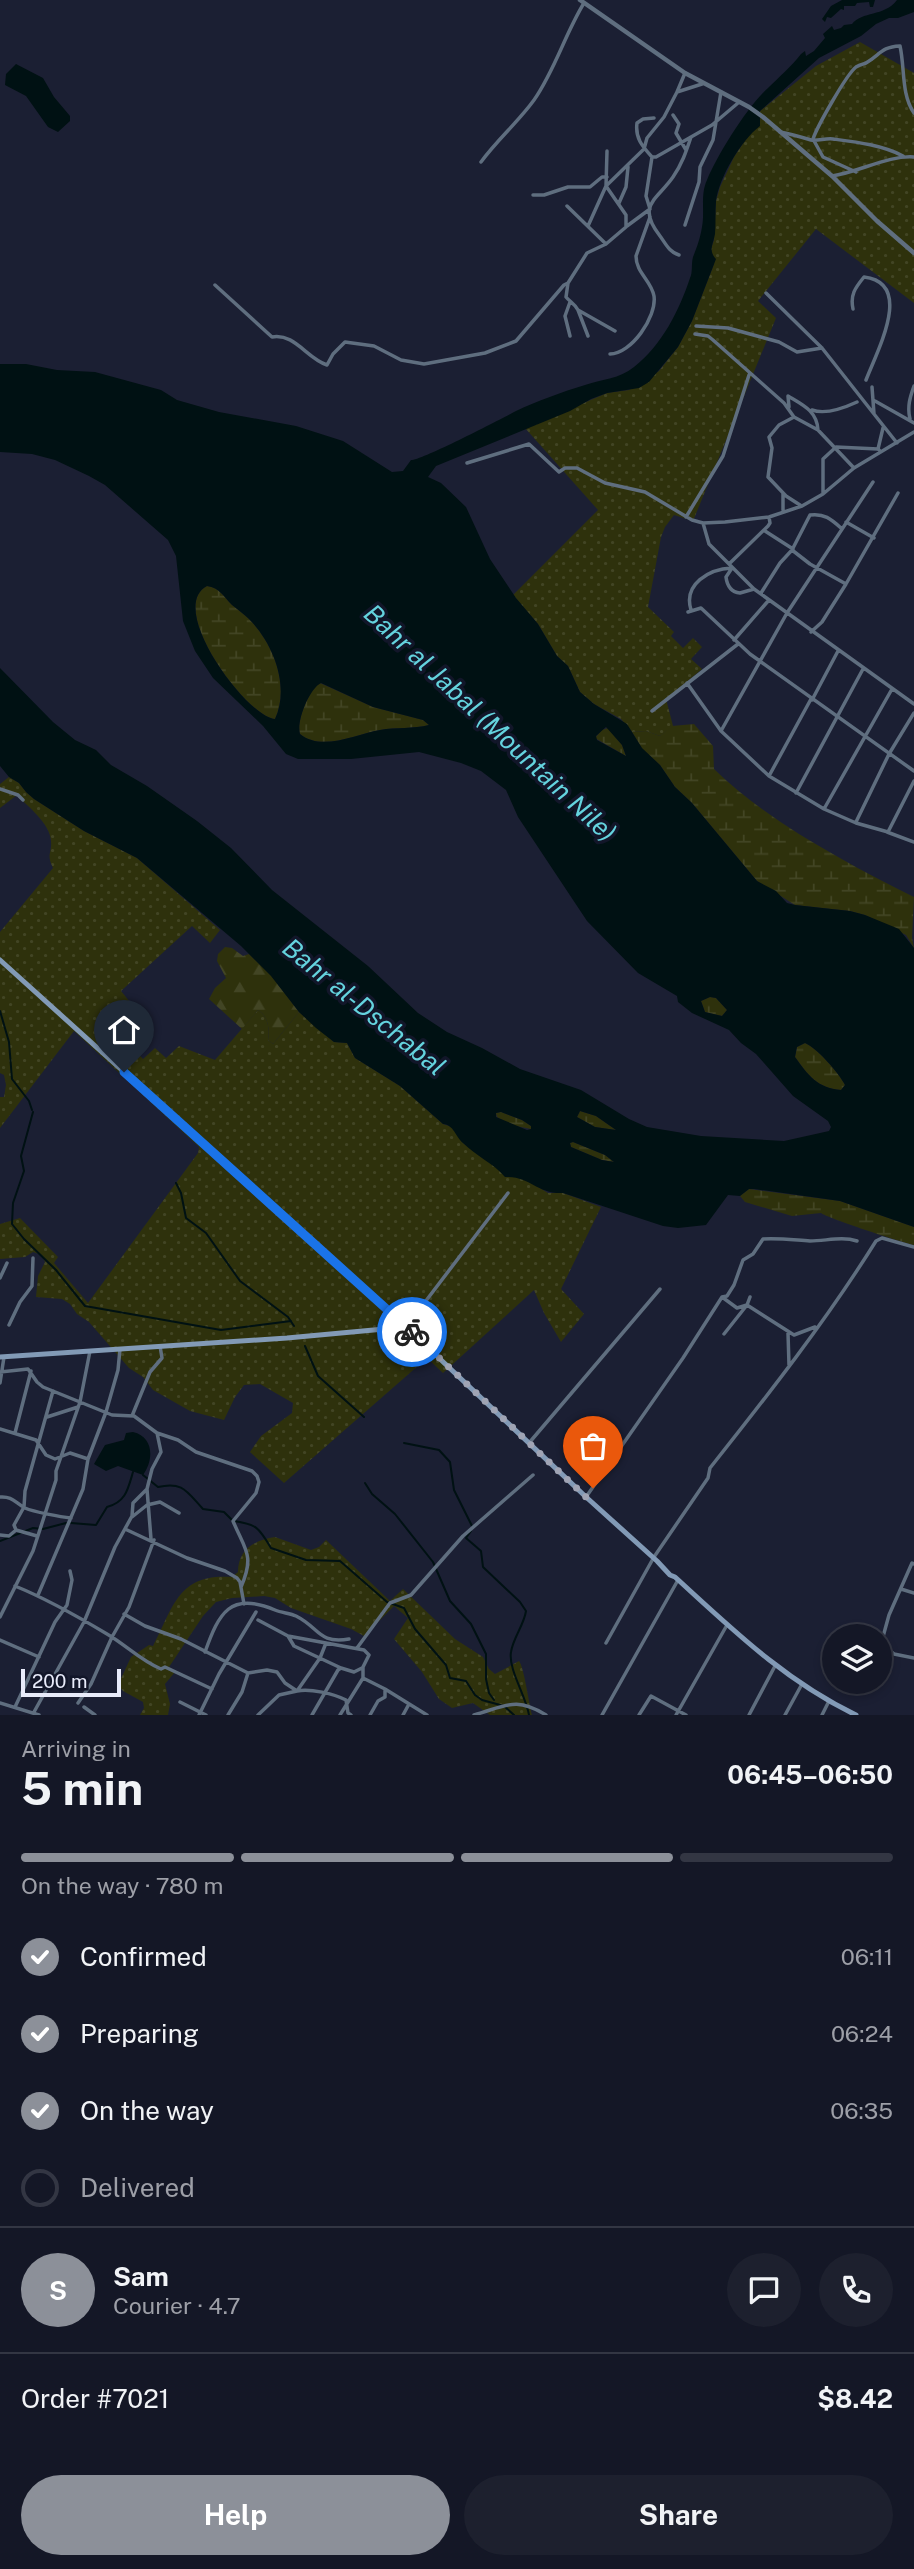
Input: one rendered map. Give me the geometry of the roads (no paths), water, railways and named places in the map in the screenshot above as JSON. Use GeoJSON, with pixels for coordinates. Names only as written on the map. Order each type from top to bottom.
{"type":"FeatureCollection","features":[{"type":"Feature","properties":{"kind":"main road"},"geometry":{"type":"LineString","coordinates":[[0,960],[406,1327],[586,1497],[654,1557],[670,1575],[775,1666],[856,1715]]}},
{"type":"Feature","properties":{"kind":"main road"},"geometry":{"type":"LineString","coordinates":[[2,1356],[295,1338],[406,1327]]}},
{"type":"Feature","properties":{"kind":"street"},"geometry":{"type":"LineString","coordinates":[[481,162],[533,101],[582,1],[702,84],[749,107],[763,117],[832,176],[914,253]]}},
{"type":"Feature","properties":{"kind":"street"},"geometry":{"type":"LineString","coordinates":[[813,139],[855,67],[889,46],[900,46],[907,100],[914,113]]}},
{"type":"Feature","properties":{"kind":"street"},"geometry":{"type":"LineString","coordinates":[[606,186],[644,149],[647,138],[664,117],[685,73]]}},
{"type":"Feature","properties":{"kind":"street"},"geometry":{"type":"LineString","coordinates":[[677,92],[702,84]]}},
{"type":"Feature","properties":{"kind":"street"},"geometry":{"type":"LineString","coordinates":[[685,225],[699,182],[700,167],[713,140],[721,92]]}},
{"type":"Feature","properties":{"kind":"street"},"geometry":{"type":"LineString","coordinates":[[652,157],[661,155],[716,122],[738,103]]}},
{"type":"Feature","properties":{"kind":"street"},"geometry":{"type":"LineString","coordinates":[[673,115],[679,124],[676,133],[686,150]]}},
{"type":"Feature","properties":{"kind":"street"},"geometry":{"type":"LineString","coordinates":[[652,157],[636,136],[637,123],[643,119],[654,118]]}},
{"type":"Feature","properties":{"kind":"street"},"geometry":{"type":"LineString","coordinates":[[778,132],[805,135],[813,139],[831,138],[867,144],[914,157]]}},
{"type":"Feature","properties":{"kind":"street"},"geometry":{"type":"LineString","coordinates":[[588,336],[578,310],[566,297],[568,283],[587,253],[606,244],[649,209],[655,196],[675,174],[686,155],[691,135]]}},
{"type":"Feature","properties":{"kind":"street"},"geometry":{"type":"LineString","coordinates":[[813,139],[823,157],[856,172]]}},
{"type":"Feature","properties":{"kind":"street"},"geometry":{"type":"LineString","coordinates":[[588,226],[606,186],[607,151]]}},
{"type":"Feature","properties":{"kind":"street"},"geometry":{"type":"LineString","coordinates":[[832,176],[856,172],[903,156]]}},
{"type":"Feature","properties":{"kind":"street"},"geometry":{"type":"LineString","coordinates":[[652,157],[646,196],[650,217],[654,229],[672,253],[679,255]]}},
{"type":"Feature","properties":{"kind":"street"},"geometry":{"type":"LineString","coordinates":[[619,203],[625,194],[628,167]]}},
{"type":"Feature","properties":{"kind":"street"},"geometry":{"type":"LineString","coordinates":[[533,195],[544,195],[568,187],[590,187],[602,177],[607,177]]}},
{"type":"Feature","properties":{"kind":"street"},"geometry":{"type":"LineString","coordinates":[[606,186],[627,217],[626,227]]}},
{"type":"Feature","properties":{"kind":"street"},"geometry":{"type":"LineString","coordinates":[[567,206],[606,244]]}},
{"type":"Feature","properties":{"kind":"street"},"geometry":{"type":"LineString","coordinates":[[610,354],[617,354],[631,347],[654,305],[652,288],[640,273],[636,262],[650,217]]}},
{"type":"Feature","properties":{"kind":"street"},"geometry":{"type":"LineString","coordinates":[[853,309],[851,299],[864,278],[878,279],[889,288],[896,302],[895,316],[866,380]]}},
{"type":"Feature","properties":{"kind":"street"},"geometry":{"type":"LineString","coordinates":[[215,285],[272,337],[279,335],[292,339],[308,354],[327,365],[345,342],[374,346],[401,360],[424,364],[485,353],[516,341],[568,283]]}},
{"type":"Feature","properties":{"kind":"street"},"geometry":{"type":"LineString","coordinates":[[766,293],[822,348],[897,443]]}},
{"type":"Feature","properties":{"kind":"street"},"geometry":{"type":"LineString","coordinates":[[555,297],[566,297]]}},
{"type":"Feature","properties":{"kind":"street"},"geometry":{"type":"LineString","coordinates":[[570,302],[565,316],[570,336]]}},
{"type":"Feature","properties":{"kind":"street"},"geometry":{"type":"LineString","coordinates":[[578,310],[615,331]]}},
{"type":"Feature","properties":{"kind":"street"},"geometry":{"type":"LineString","coordinates":[[696,326],[728,328],[777,341],[797,352],[822,348]]}},
{"type":"Feature","properties":{"kind":"street"},"geometry":{"type":"LineString","coordinates":[[695,334],[708,336],[713,340],[789,409],[794,417],[818,430],[854,468]]}},
{"type":"Feature","properties":{"kind":"street"},"geometry":{"type":"LineString","coordinates":[[686,517],[723,456],[750,375]]}},
{"type":"Feature","properties":{"kind":"street"},"geometry":{"type":"LineString","coordinates":[[912,422],[908,412],[914,386]]}},
{"type":"Feature","properties":{"kind":"street"},"geometry":{"type":"LineString","coordinates":[[872,387],[874,414]]}},
{"type":"Feature","properties":{"kind":"street"},"geometry":{"type":"LineString","coordinates":[[789,409],[788,396],[818,412],[858,402]]}},
{"type":"Feature","properties":{"kind":"street"},"geometry":{"type":"LineString","coordinates":[[875,401],[912,422]]}},
{"type":"Feature","properties":{"kind":"street"},"geometry":{"type":"LineString","coordinates":[[811,410],[818,430]]}},
{"type":"Feature","properties":{"kind":"street"},"geometry":{"type":"LineString","coordinates":[[794,417],[779,425],[769,437],[772,448],[768,477],[786,496],[802,506]]}},
{"type":"Feature","properties":{"kind":"street"},"geometry":{"type":"LineString","coordinates":[[879,450],[883,428]]}},
{"type":"Feature","properties":{"kind":"street"},"geometry":{"type":"LineString","coordinates":[[467,463],[529,443],[559,472],[565,467],[583,470],[606,483],[645,492],[686,517],[703,523],[769,517],[802,506],[823,494],[879,450],[914,432]]}},
{"type":"Feature","properties":{"kind":"street"},"geometry":{"type":"LineString","coordinates":[[823,494],[823,459],[836,447],[879,450]]}},
{"type":"Feature","properties":{"kind":"street"},"geometry":{"type":"LineString","coordinates":[[721,730],[787,613],[873,482]]}},
{"type":"Feature","properties":{"kind":"street"},"geometry":{"type":"LineString","coordinates":[[783,491],[783,511]]}},
{"type":"Feature","properties":{"kind":"street"},"geometry":{"type":"LineString","coordinates":[[811,632],[822,622],[846,584],[898,493]]}},
{"type":"Feature","properties":{"kind":"street"},"geometry":{"type":"LineString","coordinates":[[760,594],[792,550],[810,515],[819,514],[830,518],[841,528]]}},
{"type":"Feature","properties":{"kind":"street"},"geometry":{"type":"LineString","coordinates":[[754,589],[740,593],[727,585],[726,577],[730,566],[765,530],[770,523],[769,517]]}},
{"type":"Feature","properties":{"kind":"street"},"geometry":{"type":"LineString","coordinates":[[846,522],[874,538]]}},
{"type":"Feature","properties":{"kind":"street"},"geometry":{"type":"LineString","coordinates":[[703,523],[709,544],[754,589],[914,704]]}},
{"type":"Feature","properties":{"kind":"street"},"geometry":{"type":"LineString","coordinates":[[765,530],[799,558],[846,584]]}},
{"type":"Feature","properties":{"kind":"street"},"geometry":{"type":"LineString","coordinates":[[730,566],[710,571],[691,589],[689,611],[701,608],[760,662],[914,771]]}},
{"type":"Feature","properties":{"kind":"street"},"geometry":{"type":"LineString","coordinates":[[734,639],[769,600]]}},
{"type":"Feature","properties":{"kind":"street"},"geometry":{"type":"LineString","coordinates":[[652,711],[738,644]]}},
{"type":"Feature","properties":{"kind":"street"},"geometry":{"type":"LineString","coordinates":[[769,776],[838,651]]}},
{"type":"Feature","properties":{"kind":"street"},"geometry":{"type":"LineString","coordinates":[[796,793],[863,669]]}},
{"type":"Feature","properties":{"kind":"street"},"geometry":{"type":"LineString","coordinates":[[687,683],[721,730],[769,776],[824,809],[914,842]]}},
{"type":"Feature","properties":{"kind":"street"},"geometry":{"type":"LineString","coordinates":[[824,809],[892,689]]}},
{"type":"Feature","properties":{"kind":"street"},"geometry":{"type":"LineString","coordinates":[[856,822],[914,713]]}},
{"type":"Feature","properties":{"kind":"street"},"geometry":{"type":"LineString","coordinates":[[887,832],[914,782]]}},
{"type":"Feature","properties":{"kind":"street"},"geometry":{"type":"LineString","coordinates":[[0,789],[18,795],[23,800]]}},
{"type":"Feature","properties":{"kind":"street"},"geometry":{"type":"LineString","coordinates":[[406,1327],[508,1193]]}},
{"type":"Feature","properties":{"kind":"street"},"geometry":{"type":"LineString","coordinates":[[586,1497],[722,1297],[727,1296],[733,1289],[742,1261],[753,1254],[763,1239],[778,1237],[812,1241],[848,1238],[857,1241]]}},
{"type":"Feature","properties":{"kind":"street"},"geometry":{"type":"LineString","coordinates":[[606,1643],[654,1557],[708,1478],[710,1468],[789,1365],[876,1241],[882,1238],[914,1247]]}},
{"type":"Feature","properties":{"kind":"street"},"geometry":{"type":"LineString","coordinates":[[9,1325],[20,1301],[32,1286],[33,1258]]}},
{"type":"Feature","properties":{"kind":"street"},"geometry":{"type":"LineString","coordinates":[[0,1278],[7,1263]]}},
{"type":"Feature","properties":{"kind":"street"},"geometry":{"type":"LineString","coordinates":[[529,1443],[660,1289]]}},
{"type":"Feature","properties":{"kind":"street"},"geometry":{"type":"LineString","coordinates":[[722,1297],[737,1308],[747,1305]]}},
{"type":"Feature","properties":{"kind":"street"},"geometry":{"type":"LineString","coordinates":[[724,1334],[747,1305],[750,1297]]}},
{"type":"Feature","properties":{"kind":"street"},"geometry":{"type":"LineString","coordinates":[[747,1305],[783,1327],[788,1333],[789,1365]]}},
{"type":"Feature","properties":{"kind":"street"},"geometry":{"type":"LineString","coordinates":[[788,1333],[800,1335],[818,1325]]}},
{"type":"Feature","properties":{"kind":"street"},"geometry":{"type":"LineString","coordinates":[[132,1416],[150,1372],[162,1358],[160,1346]]}},
{"type":"Feature","properties":{"kind":"street"},"geometry":{"type":"LineString","coordinates":[[38,1595],[83,1489],[88,1459],[118,1370],[120,1349]]}},
{"type":"Feature","properties":{"kind":"street"},"geometry":{"type":"LineString","coordinates":[[0,1617],[33,1551],[79,1404],[90,1351]]}},
{"type":"Feature","properties":{"kind":"street"},"geometry":{"type":"LineString","coordinates":[[0,1383],[2,1356]]}},
{"type":"Feature","properties":{"kind":"street"},"geometry":{"type":"LineString","coordinates":[[1,1372],[23,1368],[31,1371],[37,1382],[79,1404],[132,1416],[157,1433],[178,1440],[196,1452],[252,1471],[259,1482],[256,1493],[233,1521],[249,1555],[241,1587]]}},
{"type":"Feature","properties":{"kind":"street"},"geometry":{"type":"LineString","coordinates":[[15,1433],[31,1371]]}},
{"type":"Feature","properties":{"kind":"street"},"geometry":{"type":"LineString","coordinates":[[16,1530],[14,1525],[24,1507],[25,1491],[53,1391]]}},
{"type":"Feature","properties":{"kind":"street"},"geometry":{"type":"LineString","coordinates":[[46,1417],[79,1404]]}},
{"type":"Feature","properties":{"kind":"street"},"geometry":{"type":"LineString","coordinates":[[0,1429],[36,1440],[46,1455],[55,1458],[70,1453],[88,1459]]}},
{"type":"Feature","properties":{"kind":"street"},"geometry":{"type":"LineString","coordinates":[[78,1703],[91,1684],[111,1637],[141,1579],[153,1540],[147,1489],[152,1469],[161,1452],[157,1433]]}},
{"type":"Feature","properties":{"kind":"street"},"geometry":{"type":"LineString","coordinates":[[357,1648],[390,1603],[411,1595],[463,1536],[533,1475]]}},
{"type":"Feature","properties":{"kind":"street"},"geometry":{"type":"LineString","coordinates":[[131,1519],[133,1503],[147,1489]]}},
{"type":"Feature","properties":{"kind":"street"},"geometry":{"type":"LineString","coordinates":[[0,1497],[16,1499],[24,1507],[71,1518]]}},
{"type":"Feature","properties":{"kind":"street"},"geometry":{"type":"LineString","coordinates":[[0,1703],[36,1714],[84,1622],[114,1546],[131,1519],[147,1505],[162,1502],[179,1513]]}},
{"type":"Feature","properties":{"kind":"street"},"geometry":{"type":"LineString","coordinates":[[125,1529],[187,1558],[232,1575],[240,1582],[244,1604]]}},
{"type":"Feature","properties":{"kind":"street"},"geometry":{"type":"LineString","coordinates":[[0,1535],[9,1536],[16,1530]]}},
{"type":"Feature","properties":{"kind":"street"},"geometry":{"type":"LineString","coordinates":[[16,1530],[37,1536]]}},
{"type":"Feature","properties":{"kind":"street"},"geometry":{"type":"LineString","coordinates":[[914,1564],[912,1563],[889,1615],[881,1644],[894,1654],[914,1658]]}},
{"type":"Feature","properties":{"kind":"street"},"geometry":{"type":"LineString","coordinates":[[15,1707],[55,1622],[64,1610],[72,1580],[69,1571]]}},
{"type":"Feature","properties":{"kind":"street"},"geometry":{"type":"LineString","coordinates":[[602,1715],[678,1580]]}},
{"type":"Feature","properties":{"kind":"street"},"geometry":{"type":"LineString","coordinates":[[15,1586],[38,1595],[111,1637],[152,1665],[161,1669],[165,1667],[212,1689]]}},
{"type":"Feature","properties":{"kind":"street"},"geometry":{"type":"LineString","coordinates":[[901,1589],[914,1593]]}},
{"type":"Feature","properties":{"kind":"street"},"geometry":{"type":"LineString","coordinates":[[205,1652],[211,1632],[222,1614],[235,1604],[263,1604],[278,1612],[297,1616],[330,1640],[349,1639]]}},
{"type":"Feature","properties":{"kind":"street"},"geometry":{"type":"LineString","coordinates":[[199,1715],[256,1612]]}},
{"type":"Feature","properties":{"kind":"street"},"geometry":{"type":"LineString","coordinates":[[124,1614],[248,1673],[267,1670],[277,1672],[285,1683],[297,1691]]}},
{"type":"Feature","properties":{"kind":"street"},"geometry":{"type":"LineString","coordinates":[[258,1620],[288,1636],[357,1648],[369,1655],[363,1667],[363,1678],[340,1715]]}},
{"type":"Feature","properties":{"kind":"street"},"geometry":{"type":"LineString","coordinates":[[677,1713],[727,1625]]}},
{"type":"Feature","properties":{"kind":"street"},"geometry":{"type":"LineString","coordinates":[[288,1636],[294,1646],[341,1668],[354,1672],[363,1667]]}},
{"type":"Feature","properties":{"kind":"street"},"geometry":{"type":"LineString","coordinates":[[0,1640],[39,1657]]}},
{"type":"Feature","properties":{"kind":"street"},"geometry":{"type":"LineString","coordinates":[[297,1691],[320,1658],[326,1643]]}},
{"type":"Feature","properties":{"kind":"street"},"geometry":{"type":"LineString","coordinates":[[749,1715],[775,1666]]}},
{"type":"Feature","properties":{"kind":"street"},"geometry":{"type":"LineString","coordinates":[[314,1715],[341,1668]]}},
{"type":"Feature","properties":{"kind":"street"},"geometry":{"type":"LineString","coordinates":[[228,1715],[242,1692],[248,1673]]}},
{"type":"Feature","properties":{"kind":"street"},"geometry":{"type":"LineString","coordinates":[[363,1678],[427,1715]]}},
{"type":"Feature","properties":{"kind":"street"},"geometry":{"type":"LineString","coordinates":[[785,1715],[802,1684]]}},
{"type":"Feature","properties":{"kind":"street"},"geometry":{"type":"LineString","coordinates":[[258,1715],[279,1695],[306,1689],[324,1695],[333,1694],[346,1700],[348,1713],[351,1715]]}},
{"type":"Feature","properties":{"kind":"street"},"geometry":{"type":"LineString","coordinates":[[370,1715],[378,1701],[385,1697],[385,1689]]}},
{"type":"Feature","properties":{"kind":"street"},"geometry":{"type":"LineString","coordinates":[[639,1715],[651,1696],[677,1713],[686,1715]]}},
{"type":"Feature","properties":{"kind":"street"},"geometry":{"type":"LineString","coordinates":[[822,1715],[829,1700]]}},
{"type":"Feature","properties":{"kind":"street"},"geometry":{"type":"LineString","coordinates":[[180,1702],[206,1715]]}},
{"type":"Feature","properties":{"kind":"street"},"geometry":{"type":"LineString","coordinates":[[474,1715],[514,1703],[546,1715]]}},
{"type":"Feature","properties":{"kind":"street"},"geometry":{"type":"LineString","coordinates":[[403,1715],[409,1704]]}},
{"type":"Feature","properties":{"kind":"street"},"geometry":{"type":"LineString","coordinates":[[84,1707],[95,1715]]}},
{"type":"Feature","properties":{"kind":"water"},"geometry":{"type":"Polygon","coordinates":[[[842,0],[875,0],[873,7],[870,7],[869,2],[844,6],[844,10],[841,9],[831,18],[827,17],[825,22],[822,19],[831,6],[842,0]]]}},
{"type":"Feature","properties":{"kind":"water"},"geometry":{"type":"Polygon","coordinates":[[[897,0],[914,0],[914,12],[876,24],[861,36],[819,58],[760,111],[760,126],[739,150],[726,171],[718,192],[712,250],[716,259],[692,321],[678,347],[649,382],[639,388],[607,393],[591,399],[570,411],[436,466],[428,477],[441,483],[466,507],[490,559],[516,598],[538,624],[557,656],[568,666],[580,692],[627,724],[642,748],[660,765],[675,787],[692,803],[757,881],[776,891],[787,903],[850,911],[899,929],[914,948],[914,1227],[840,1201],[754,1189],[749,1189],[740,1196],[728,1195],[706,1225],[678,1228],[663,1226],[563,1193],[546,1191],[521,1179],[505,1177],[468,1148],[450,1126],[443,1124],[400,1086],[355,1058],[347,1043],[334,1042],[316,1028],[241,946],[137,858],[84,831],[34,799],[0,766],[0,668],[53,722],[75,740],[96,750],[111,765],[197,821],[231,848],[272,890],[368,966],[418,1013],[447,1032],[520,1069],[581,1090],[647,1127],[701,1136],[784,1141],[829,1131],[831,1127],[828,1121],[793,1096],[756,1054],[729,1030],[692,1013],[678,1002],[677,996],[638,973],[587,921],[518,817],[506,790],[481,771],[419,752],[351,759],[298,759],[286,754],[263,726],[213,678],[195,651],[183,621],[176,556],[168,540],[105,485],[89,476],[55,460],[32,454],[0,452],[0,364],[26,364],[57,370],[95,372],[161,390],[177,400],[219,412],[296,426],[343,441],[392,472],[403,471],[411,460],[532,404],[623,374],[644,358],[661,338],[681,303],[691,276],[693,257],[701,231],[705,186],[718,157],[742,119],[760,96],[801,54],[805,51],[806,56],[814,51],[825,38],[823,34],[832,26],[834,30],[841,28],[892,5],[897,0]],[[207,586],[197,598],[196,616],[203,638],[231,683],[247,701],[263,714],[275,719],[281,693],[280,680],[272,653],[258,629],[218,591],[207,586]],[[321,683],[312,692],[302,714],[299,729],[300,734],[318,742],[380,730],[429,725],[423,720],[373,707],[321,683]],[[606,727],[596,736],[597,740],[626,756],[622,745],[606,727]],[[710,997],[701,1001],[705,1012],[722,1016],[727,1010],[716,998],[710,997]],[[805,1043],[797,1047],[795,1057],[809,1075],[826,1087],[841,1090],[845,1085],[827,1061],[805,1043]],[[580,1111],[577,1117],[595,1127],[616,1130],[596,1116],[580,1111]],[[501,1112],[496,1113],[496,1117],[527,1130],[531,1129],[531,1126],[522,1120],[501,1112]],[[573,1142],[570,1143],[571,1147],[614,1162],[605,1155],[573,1142]]]}},
{"type":"Feature","properties":{"kind":"water"},"geometry":{"type":"Polygon","coordinates":[[[16,64],[43,78],[70,116],[70,121],[58,132],[48,127],[26,96],[5,85],[6,74],[16,64]]]}},
{"type":"Feature","properties":{"kind":"water"},"geometry":{"type":"Polygon","coordinates":[[[133,1432],[145,1439],[150,1450],[149,1463],[143,1475],[118,1466],[106,1471],[94,1464],[105,1445],[124,1440],[126,1433],[133,1432]]]}},
{"type":"Feature","properties":{"kind":"waterway"},"geometry":{"type":"LineString","coordinates":[[0,1011],[9,1042],[12,1079],[29,1101],[32,1110]]}},
{"type":"Feature","properties":{"kind":"waterway"},"geometry":{"type":"LineString","coordinates":[[33,1112],[21,1156],[24,1171],[13,1203],[12,1224],[56,1270],[85,1306],[221,1330],[291,1321]]}},
{"type":"Feature","properties":{"kind":"waterway"},"geometry":{"type":"LineString","coordinates":[[176,1183],[186,1218],[206,1233],[240,1281],[288,1317],[294,1326]]}},
{"type":"Feature","properties":{"kind":"waterway"},"geometry":{"type":"LineString","coordinates":[[305,1346],[318,1376],[364,1417]]}},
{"type":"Feature","properties":{"kind":"waterway"},"geometry":{"type":"LineString","coordinates":[[404,1443],[439,1450],[450,1462],[454,1490],[472,1526]]}},
{"type":"Feature","properties":{"kind":"waterway"},"geometry":{"type":"LineString","coordinates":[[71,1523],[96,1525],[107,1507],[118,1502],[125,1494],[133,1472]]}},
{"type":"Feature","properties":{"kind":"waterway"},"geometry":{"type":"LineString","coordinates":[[143,1475],[158,1487],[173,1486],[184,1489],[203,1509],[224,1512],[233,1521],[252,1526],[260,1531],[271,1548],[306,1560],[340,1561],[387,1602],[404,1608],[415,1629],[446,1665],[450,1678],[466,1681],[475,1695],[482,1700],[504,1706],[514,1715]]}},
{"type":"Feature","properties":{"kind":"waterway"},"geometry":{"type":"LineString","coordinates":[[365,1483],[372,1494],[395,1514],[433,1562],[450,1601],[471,1624],[486,1654],[486,1679],[489,1693],[494,1700]]}},
{"type":"Feature","properties":{"kind":"waterway"},"geometry":{"type":"LineString","coordinates":[[0,1541],[33,1528],[43,1529],[66,1523]]}},
{"type":"Feature","properties":{"kind":"waterway"},"geometry":{"type":"LineString","coordinates":[[471,1531],[466,1538],[481,1551],[483,1567],[526,1611],[512,1647],[511,1659],[529,1715]]}},
{"type":"Feature","properties":{"kind":"water label","name":"Bahr al Jabal (Mountain Nile)"},"geometry":{"type":"Point","coordinates":[490,723]}},
{"type":"Feature","properties":{"kind":"water label","name":"Bahr al-Dschabal"},"geometry":{"type":"Point","coordinates":[364,1007]}}]}
